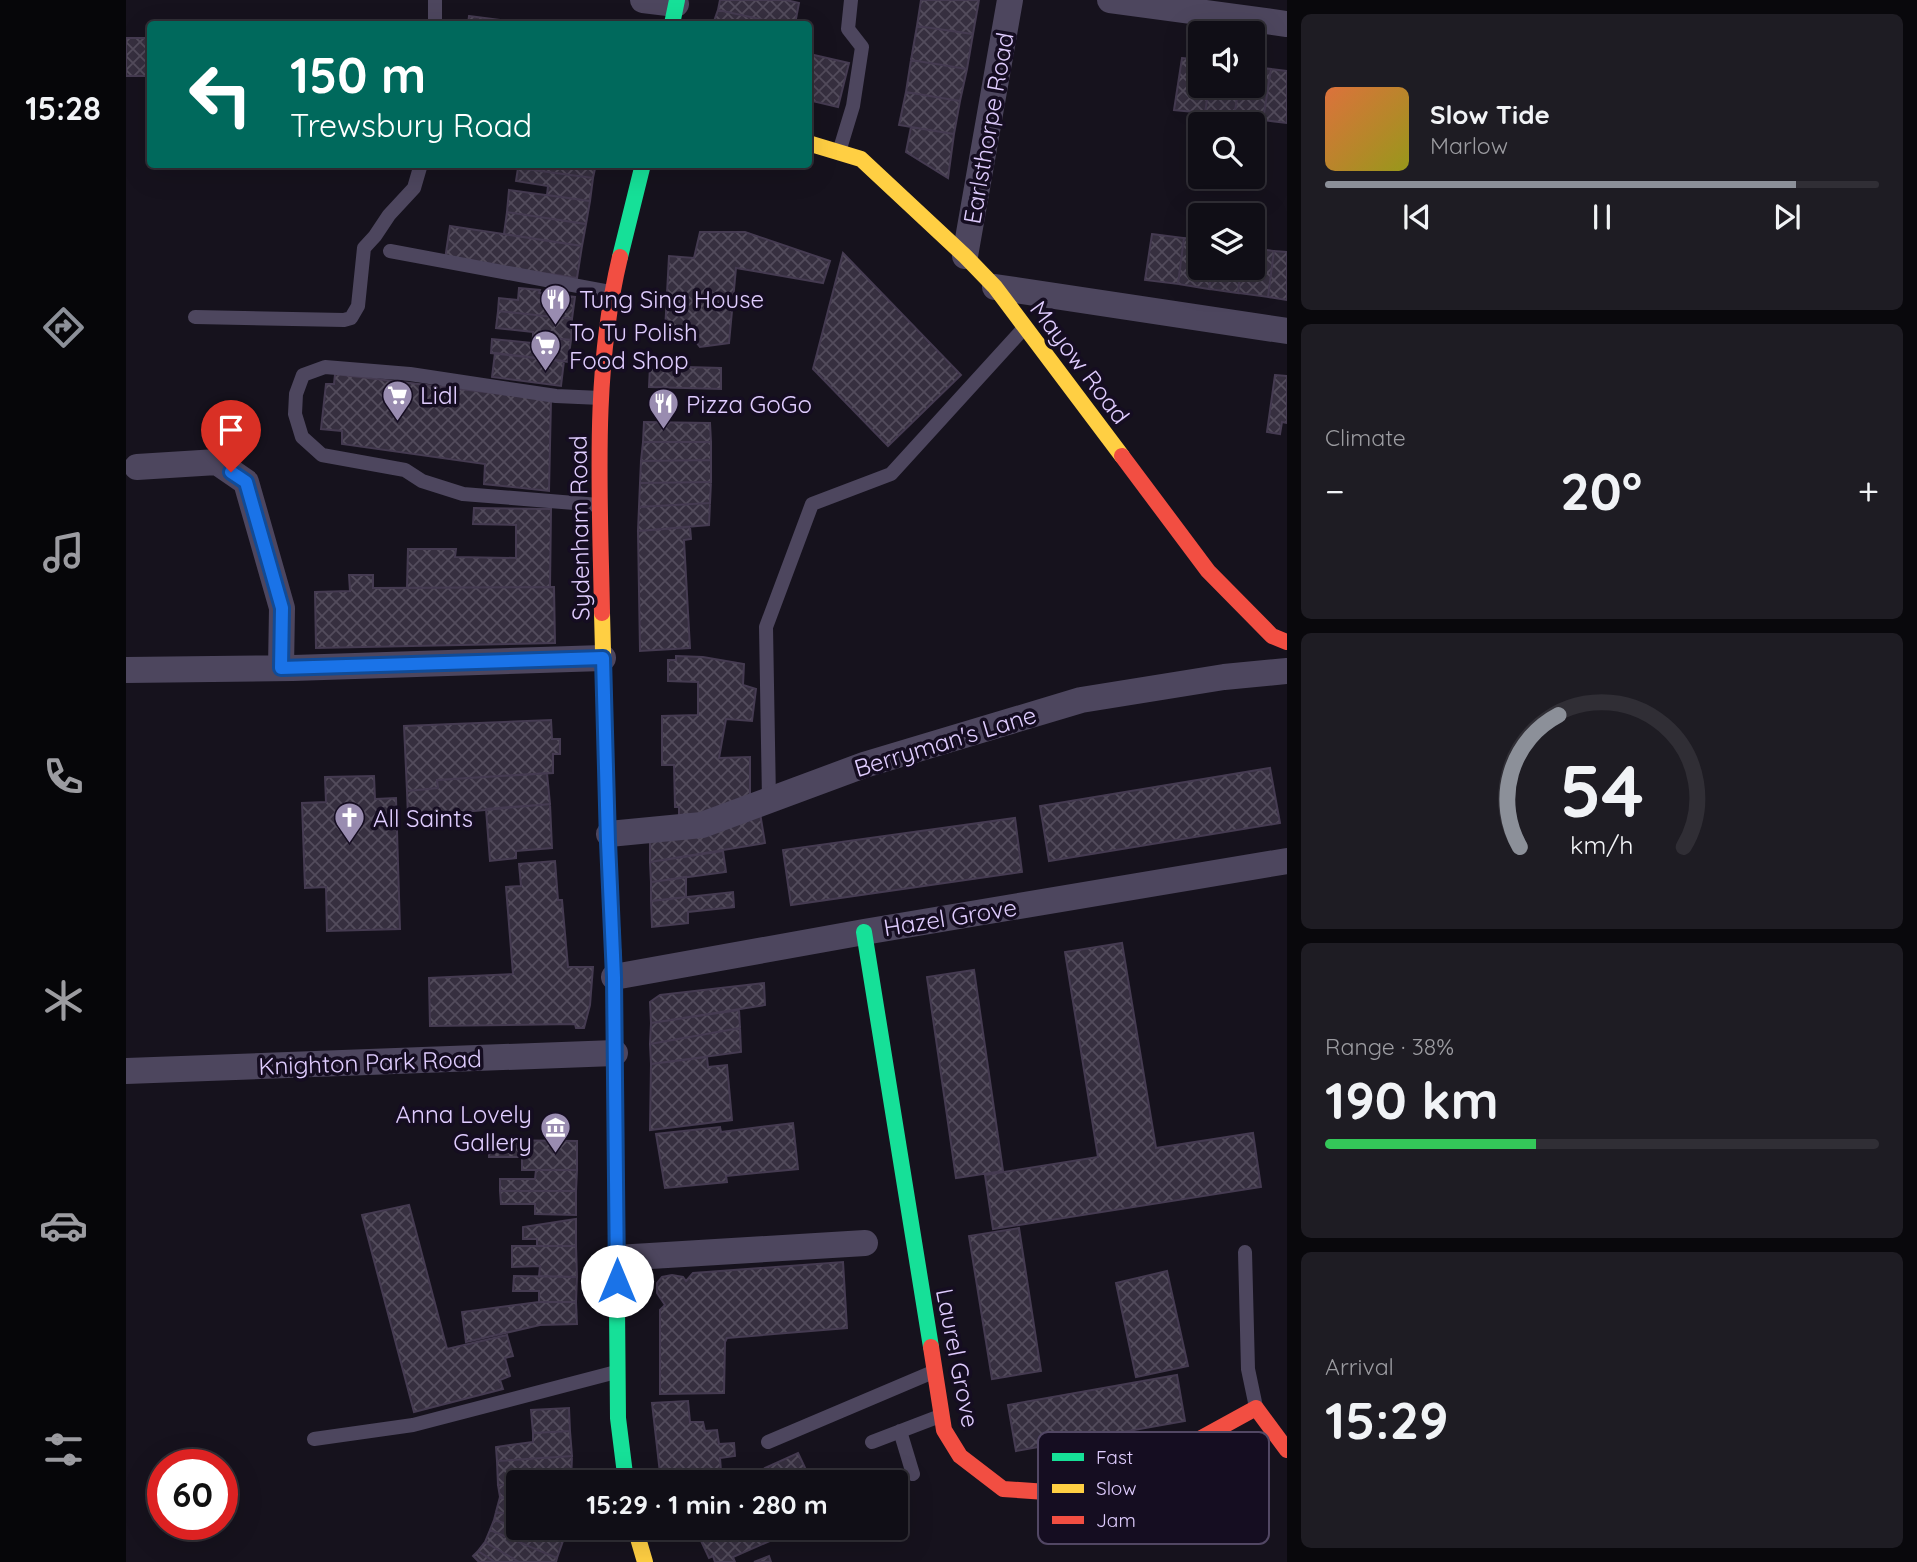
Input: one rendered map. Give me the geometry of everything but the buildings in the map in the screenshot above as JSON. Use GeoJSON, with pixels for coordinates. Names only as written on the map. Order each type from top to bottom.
{"type":"FeatureCollection","features":[{"type":"Feature","properties":{"kind":"street"},"geometry":{"type":"LineString","coordinates":[[643,0],[675,9]]}},
{"type":"Feature","properties":{"kind":"street","name":"Earlsthorpe Road"},"geometry":{"type":"LineString","coordinates":[[965,256],[1010,0]]}},
{"type":"Feature","properties":{"kind":"street"},"geometry":{"type":"LineString","coordinates":[[1110,0],[1287,24]]}},
{"type":"Feature","properties":{"kind":"street","name":"Mayow Road"},"geometry":{"type":"LineString","coordinates":[[812,144],[861,159],[995,287],[1209,571],[1272,636],[1287,642]]}},
{"type":"Feature","properties":{"kind":"street","name":"Sydenham Road"},"geometry":{"type":"LineString","coordinates":[[624,1470],[618,1418],[614,977],[603,658],[601,398],[612,292],[642,168]]}},
{"type":"Feature","properties":{"kind":"street"},"geometry":{"type":"LineString","coordinates":[[995,287],[1287,331]]}},
{"type":"Feature","properties":{"kind":"street"},"geometry":{"type":"LineString","coordinates":[[136,467],[217,462],[246,482],[282,608],[281,668]]}},
{"type":"Feature","properties":{"kind":"street"},"geometry":{"type":"LineString","coordinates":[[126,670],[603,658]]}},
{"type":"Feature","properties":{"kind":"street","name":"Berryman's Lane"},"geometry":{"type":"LineString","coordinates":[[609,834],[702,825],[864,765],[1081,700],[1224,677],[1287,671]]}},
{"type":"Feature","properties":{"kind":"street","name":"Hazel Grove"},"geometry":{"type":"LineString","coordinates":[[614,977],[1287,861]]}},
{"type":"Feature","properties":{"kind":"street","name":"Laurel Grove"},"geometry":{"type":"LineString","coordinates":[[864,932],[944,1430],[960,1456],[1003,1489],[1038,1491]]}},
{"type":"Feature","properties":{"kind":"street","name":"Knighton Park Road"},"geometry":{"type":"LineString","coordinates":[[126,1070],[615,1053]]}},
{"type":"Feature","properties":{"kind":"street"},"geometry":{"type":"LineString","coordinates":[[617,1258],[865,1243]]}},
{"type":"Feature","properties":{"kind":"street"},"geometry":{"type":"LineString","coordinates":[[1256,1408],[1287,1450]]}},
{"type":"Feature","properties":{"kind":"street","name":"Laurel Grove"},"geometry":{"type":"LineString","coordinates":[[1212,1432],[1256,1408]]}},
{"type":"Feature","properties":{"kind":"street"},"geometry":{"type":"LineString","coordinates":[[639,1540],[645,1562]]}},
{"type":"Feature","properties":{"kind":"lane"},"geometry":{"type":"LineString","coordinates":[[435,0],[435,21]]}},
{"type":"Feature","properties":{"kind":"lane"},"geometry":{"type":"LineString","coordinates":[[839,152],[853,106],[862,47],[848,29],[851,0]]}},
{"type":"Feature","properties":{"kind":"lane"},"geometry":{"type":"LineString","coordinates":[[195,317],[351,318],[358,306],[364,248],[414,188],[420,168]]}},
{"type":"Feature","properties":{"kind":"lane"},"geometry":{"type":"LineString","coordinates":[[390,251],[612,292]]}},
{"type":"Feature","properties":{"kind":"lane"},"geometry":{"type":"LineString","coordinates":[[769,800],[766,627],[812,504],[891,474],[1025,327]]}},
{"type":"Feature","properties":{"kind":"lane"},"geometry":{"type":"LineString","coordinates":[[600,505],[463,494],[422,481],[405,470],[322,455],[302,437],[295,414],[296,394],[303,375],[325,367],[410,374],[556,396],[601,398]]}},
{"type":"Feature","properties":{"kind":"lane"},"geometry":{"type":"LineString","coordinates":[[1245,1252],[1248,1369],[1256,1408]]}},
{"type":"Feature","properties":{"kind":"lane"},"geometry":{"type":"LineString","coordinates":[[768,1442],[934,1371]]}},
{"type":"Feature","properties":{"kind":"lane"},"geometry":{"type":"LineString","coordinates":[[314,1439],[413,1424],[617,1372]]}},
{"type":"Feature","properties":{"kind":"lane"},"geometry":{"type":"LineString","coordinates":[[872,1442],[942,1415]]}},
{"type":"Feature","properties":{"kind":"lane"},"geometry":{"type":"LineString","coordinates":[[900,1431],[913,1474]]}},
{"type":"Feature","properties":{"kind":"traffic: fast"},"geometry":{"type":"LineString","coordinates":[[673,21],[677,0]]}},
{"type":"Feature","properties":{"kind":"traffic: fast"},"geometry":{"type":"LineString","coordinates":[[620,257],[642,168]]}},
{"type":"Feature","properties":{"kind":"traffic: fast"},"geometry":{"type":"LineString","coordinates":[[864,932],[931,1347]]}},
{"type":"Feature","properties":{"kind":"traffic: fast"},"geometry":{"type":"LineString","coordinates":[[614,969],[618,1418],[624,1470]]}},
{"type":"Feature","properties":{"kind":"traffic: slow"},"geometry":{"type":"LineString","coordinates":[[812,144],[861,159],[965,256],[995,287],[1122,456]]}},
{"type":"Feature","properties":{"kind":"traffic: slow"},"geometry":{"type":"LineString","coordinates":[[602,613],[614,969]]}},
{"type":"Feature","properties":{"kind":"traffic: slow"},"geometry":{"type":"LineString","coordinates":[[639,1540],[645,1562]]}},
{"type":"Feature","properties":{"kind":"traffic: jam"},"geometry":{"type":"LineString","coordinates":[[602,613],[599,479],[601,390],[611,301],[620,257]]}},
{"type":"Feature","properties":{"kind":"traffic: jam"},"geometry":{"type":"LineString","coordinates":[[1122,456],[1208,571],[1272,636],[1287,642]]}},
{"type":"Feature","properties":{"kind":"traffic: jam"},"geometry":{"type":"LineString","coordinates":[[931,1347],[944,1430],[960,1456],[1003,1489],[1038,1491]]}},
{"type":"Feature","properties":{"kind":"traffic: jam"},"geometry":{"type":"LineString","coordinates":[[1212,1432],[1256,1408],[1287,1450]]}},
{"type":"Feature","properties":{"kind":"place","name":"Tung Sing House"},"geometry":{"type":"Point","coordinates":[556,326]}},
{"type":"Feature","properties":{"kind":"place","name":"To Tu Polish Food Shop"},"geometry":{"type":"Point","coordinates":[546,373]}},
{"type":"Feature","properties":{"kind":"place","name":"Lidl"},"geometry":{"type":"Point","coordinates":[397,422]}},
{"type":"Feature","properties":{"kind":"place","name":"Pizza GoGo"},"geometry":{"type":"Point","coordinates":[663,431]}},
{"type":"Feature","properties":{"kind":"place","name":"All Saints"},"geometry":{"type":"Point","coordinates":[350,845]}},
{"type":"Feature","properties":{"kind":"place","name":"Anna Lovely Gallery"},"geometry":{"type":"Point","coordinates":[555,1155]}},
{"type":"Feature","properties":{"kind":"route"},"geometry":{"type":"LineString","coordinates":[[231,472],[246,482],[282,608],[281,668],[603,658],[614,977],[617,1281]]}}]}
